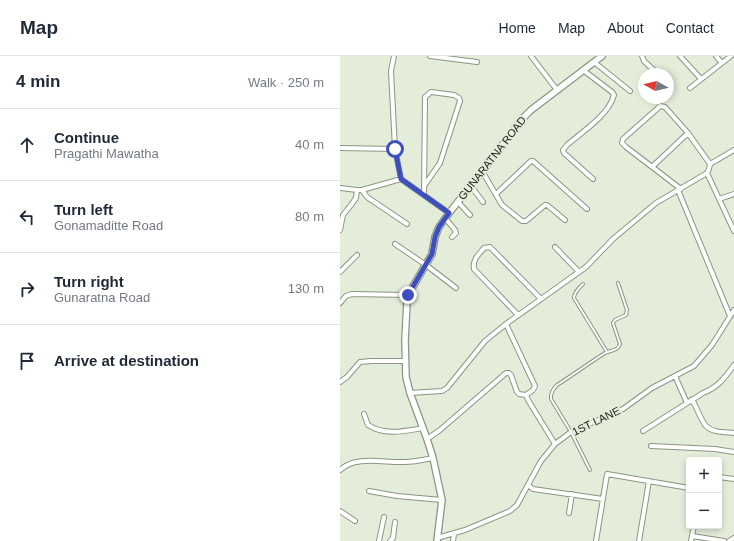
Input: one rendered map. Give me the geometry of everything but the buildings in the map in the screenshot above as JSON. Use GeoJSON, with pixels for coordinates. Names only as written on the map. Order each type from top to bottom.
{"type":"FeatureCollection","features":[{"type":"Feature","properties":{"kind":"street"},"geometry":{"type":"LineString","coordinates":[[394,56],[391,71],[395,149],[401,179],[449,213]]}},
{"type":"Feature","properties":{"kind":"street"},"geometry":{"type":"LineString","coordinates":[[430,56],[475,62],[471,56]]}},
{"type":"Feature","properties":{"kind":"street"},"geometry":{"type":"LineString","coordinates":[[531,56],[557,90]]}},
{"type":"Feature","properties":{"kind":"street","name":"GUNARATNA ROAD"},"geometry":{"type":"LineString","coordinates":[[437,540],[442,500],[433,458],[410,393],[406,377],[405,333],[408,295],[432,254],[435,237],[439,227],[523,118],[530,110],[602,56]]}},
{"type":"Feature","properties":{"kind":"street"},"geometry":{"type":"LineString","coordinates":[[642,56],[644,61],[652,68]]}},
{"type":"Feature","properties":{"kind":"street"},"geometry":{"type":"LineString","coordinates":[[680,56],[701,79]]}},
{"type":"Feature","properties":{"kind":"street"},"geometry":{"type":"LineString","coordinates":[[716,56],[722,63]]}},
{"type":"Feature","properties":{"kind":"street"},"geometry":{"type":"LineString","coordinates":[[690,88],[731,56]]}},
{"type":"Feature","properties":{"kind":"street"},"geometry":{"type":"LineString","coordinates":[[594,62],[630,91]]}},
{"type":"Feature","properties":{"kind":"street"},"geometry":{"type":"LineString","coordinates":[[582,70],[614,95],[613,99],[602,115],[563,150],[564,153],[593,178]]}},
{"type":"Feature","properties":{"kind":"street"},"geometry":{"type":"LineString","coordinates":[[424,186],[440,164],[460,101],[459,98],[454,95],[431,92],[426,94],[425,97],[424,186],[424,195]]}},
{"type":"Feature","properties":{"kind":"street"},"geometry":{"type":"LineString","coordinates":[[710,164],[688,133],[665,107],[660,106],[623,138],[622,143],[626,147],[680,190],[730,316]]}},
{"type":"Feature","properties":{"kind":"street"},"geometry":{"type":"LineString","coordinates":[[652,167],[688,133]]}},
{"type":"Feature","properties":{"kind":"street"},"geometry":{"type":"LineString","coordinates":[[340,148],[395,149]]}},
{"type":"Feature","properties":{"kind":"street"},"geometry":{"type":"LineString","coordinates":[[410,393],[442,391],[447,388],[485,341],[518,315],[586,267],[613,239],[656,203],[680,190],[706,173],[710,164],[734,150]]}},
{"type":"Feature","properties":{"kind":"street"},"geometry":{"type":"LineString","coordinates":[[496,194],[531,161],[533,161],[586,208]]}},
{"type":"Feature","properties":{"kind":"street"},"geometry":{"type":"LineString","coordinates":[[481,173],[485,176],[502,205],[524,222],[545,205],[565,220]]}},
{"type":"Feature","properties":{"kind":"street"},"geometry":{"type":"LineString","coordinates":[[706,173],[734,232]]}},
{"type":"Feature","properties":{"kind":"street"},"geometry":{"type":"LineString","coordinates":[[340,188],[359,190],[401,179]]}},
{"type":"Feature","properties":{"kind":"street"},"geometry":{"type":"LineString","coordinates":[[470,186],[483,202]]}},
{"type":"Feature","properties":{"kind":"street"},"geometry":{"type":"LineString","coordinates":[[359,190],[407,224]]}},
{"type":"Feature","properties":{"kind":"street"},"geometry":{"type":"LineString","coordinates":[[340,230],[343,215],[352,205],[359,190]]}},
{"type":"Feature","properties":{"kind":"street"},"geometry":{"type":"LineString","coordinates":[[718,199],[734,194]]}},
{"type":"Feature","properties":{"kind":"street"},"geometry":{"type":"LineString","coordinates":[[458,202],[470,215]]}},
{"type":"Feature","properties":{"kind":"street"},"geometry":{"type":"LineString","coordinates":[[445,218],[455,230],[456,233],[452,237]]}},
{"type":"Feature","properties":{"kind":"street"},"geometry":{"type":"LineString","coordinates":[[395,244],[456,288]]}},
{"type":"Feature","properties":{"kind":"street"},"geometry":{"type":"LineString","coordinates":[[518,315],[474,269],[473,265],[476,258],[484,248],[490,247],[541,299]]}},
{"type":"Feature","properties":{"kind":"street"},"geometry":{"type":"LineString","coordinates":[[555,247],[579,272]]}},
{"type":"Feature","properties":{"kind":"street"},"geometry":{"type":"LineString","coordinates":[[340,272],[357,255]]}},
{"type":"Feature","properties":{"kind":"street"},"geometry":{"type":"LineString","coordinates":[[340,303],[346,296],[352,294],[408,295]]}},
{"type":"Feature","properties":{"kind":"street","name":"1ST LANE"},"geometry":{"type":"LineString","coordinates":[[437,540],[510,511],[517,505],[541,461],[555,444],[571,432],[623,409],[652,388],[694,366],[712,345],[734,310]]}},
{"type":"Feature","properties":{"kind":"street"},"geometry":{"type":"LineString","coordinates":[[427,438],[440,430],[506,373],[511,375],[519,394],[526,395],[535,386],[506,324]]}},
{"type":"Feature","properties":{"kind":"street"},"geometry":{"type":"LineString","coordinates":[[340,382],[347,377],[360,362],[371,360],[405,361]]}},
{"type":"Feature","properties":{"kind":"street"},"geometry":{"type":"LineString","coordinates":[[643,432],[691,400],[715,387],[723,380],[734,365]]}},
{"type":"Feature","properties":{"kind":"street"},"geometry":{"type":"LineString","coordinates":[[675,376],[687,403]]}},
{"type":"Feature","properties":{"kind":"street"},"geometry":{"type":"LineString","coordinates":[[526,395],[555,444]]}},
{"type":"Feature","properties":{"kind":"street"},"geometry":{"type":"LineString","coordinates":[[691,400],[706,426],[712,430],[734,433]]}},
{"type":"Feature","properties":{"kind":"street"},"geometry":{"type":"LineString","coordinates":[[364,414],[368,425],[378,430],[391,432],[423,428]]}},
{"type":"Feature","properties":{"kind":"street"},"geometry":{"type":"LineString","coordinates":[[651,446],[715,449],[734,452]]}},
{"type":"Feature","properties":{"kind":"street"},"geometry":{"type":"LineString","coordinates":[[340,470],[350,463],[360,461],[404,462],[433,458]]}},
{"type":"Feature","properties":{"kind":"street"},"geometry":{"type":"LineString","coordinates":[[596,541],[607,474],[686,487]]}},
{"type":"Feature","properties":{"kind":"street"},"geometry":{"type":"LineString","coordinates":[[722,477],[734,479]]}},
{"type":"Feature","properties":{"kind":"street"},"geometry":{"type":"LineString","coordinates":[[639,541],[649,481]]}},
{"type":"Feature","properties":{"kind":"street"},"geometry":{"type":"LineString","coordinates":[[528,485],[533,488],[603,499]]}},
{"type":"Feature","properties":{"kind":"street"},"geometry":{"type":"LineString","coordinates":[[369,491],[397,496],[442,500]]}},
{"type":"Feature","properties":{"kind":"street"},"geometry":{"type":"LineString","coordinates":[[569,514],[572,494]]}},
{"type":"Feature","properties":{"kind":"street"},"geometry":{"type":"LineString","coordinates":[[340,511],[355,521]]}},
{"type":"Feature","properties":{"kind":"street"},"geometry":{"type":"LineString","coordinates":[[379,541],[384,517]]}},
{"type":"Feature","properties":{"kind":"street"},"geometry":{"type":"LineString","coordinates":[[390,541],[393,538],[395,522]]}},
{"type":"Feature","properties":{"kind":"street"},"geometry":{"type":"LineString","coordinates":[[691,541],[693,529]]}},
{"type":"Feature","properties":{"kind":"street"},"geometry":{"type":"LineString","coordinates":[[453,541],[454,534]]}},
{"type":"Feature","properties":{"kind":"street"},"geometry":{"type":"LineString","coordinates":[[692,536],[724,541]]}},
{"type":"Feature","properties":{"kind":"street"},"geometry":{"type":"LineString","coordinates":[[729,541],[734,538]]}},
{"type":"Feature","properties":{"kind":"lane"},"geometry":{"type":"LineString","coordinates":[[590,470],[571,432],[551,399],[551,394],[552,390],[557,385],[607,352],[620,346],[613,323],[615,320],[626,315],[627,310],[618,283]]}},
{"type":"Feature","properties":{"kind":"lane"},"geometry":{"type":"LineString","coordinates":[[583,284],[574,294],[574,298],[607,352]]}},
{"type":"Feature","properties":{"kind":"route"},"geometry":{"type":"LineString","coordinates":[[395,149],[401,179],[449,213],[439,227],[435,237],[432,254],[408,295]]}}]}
